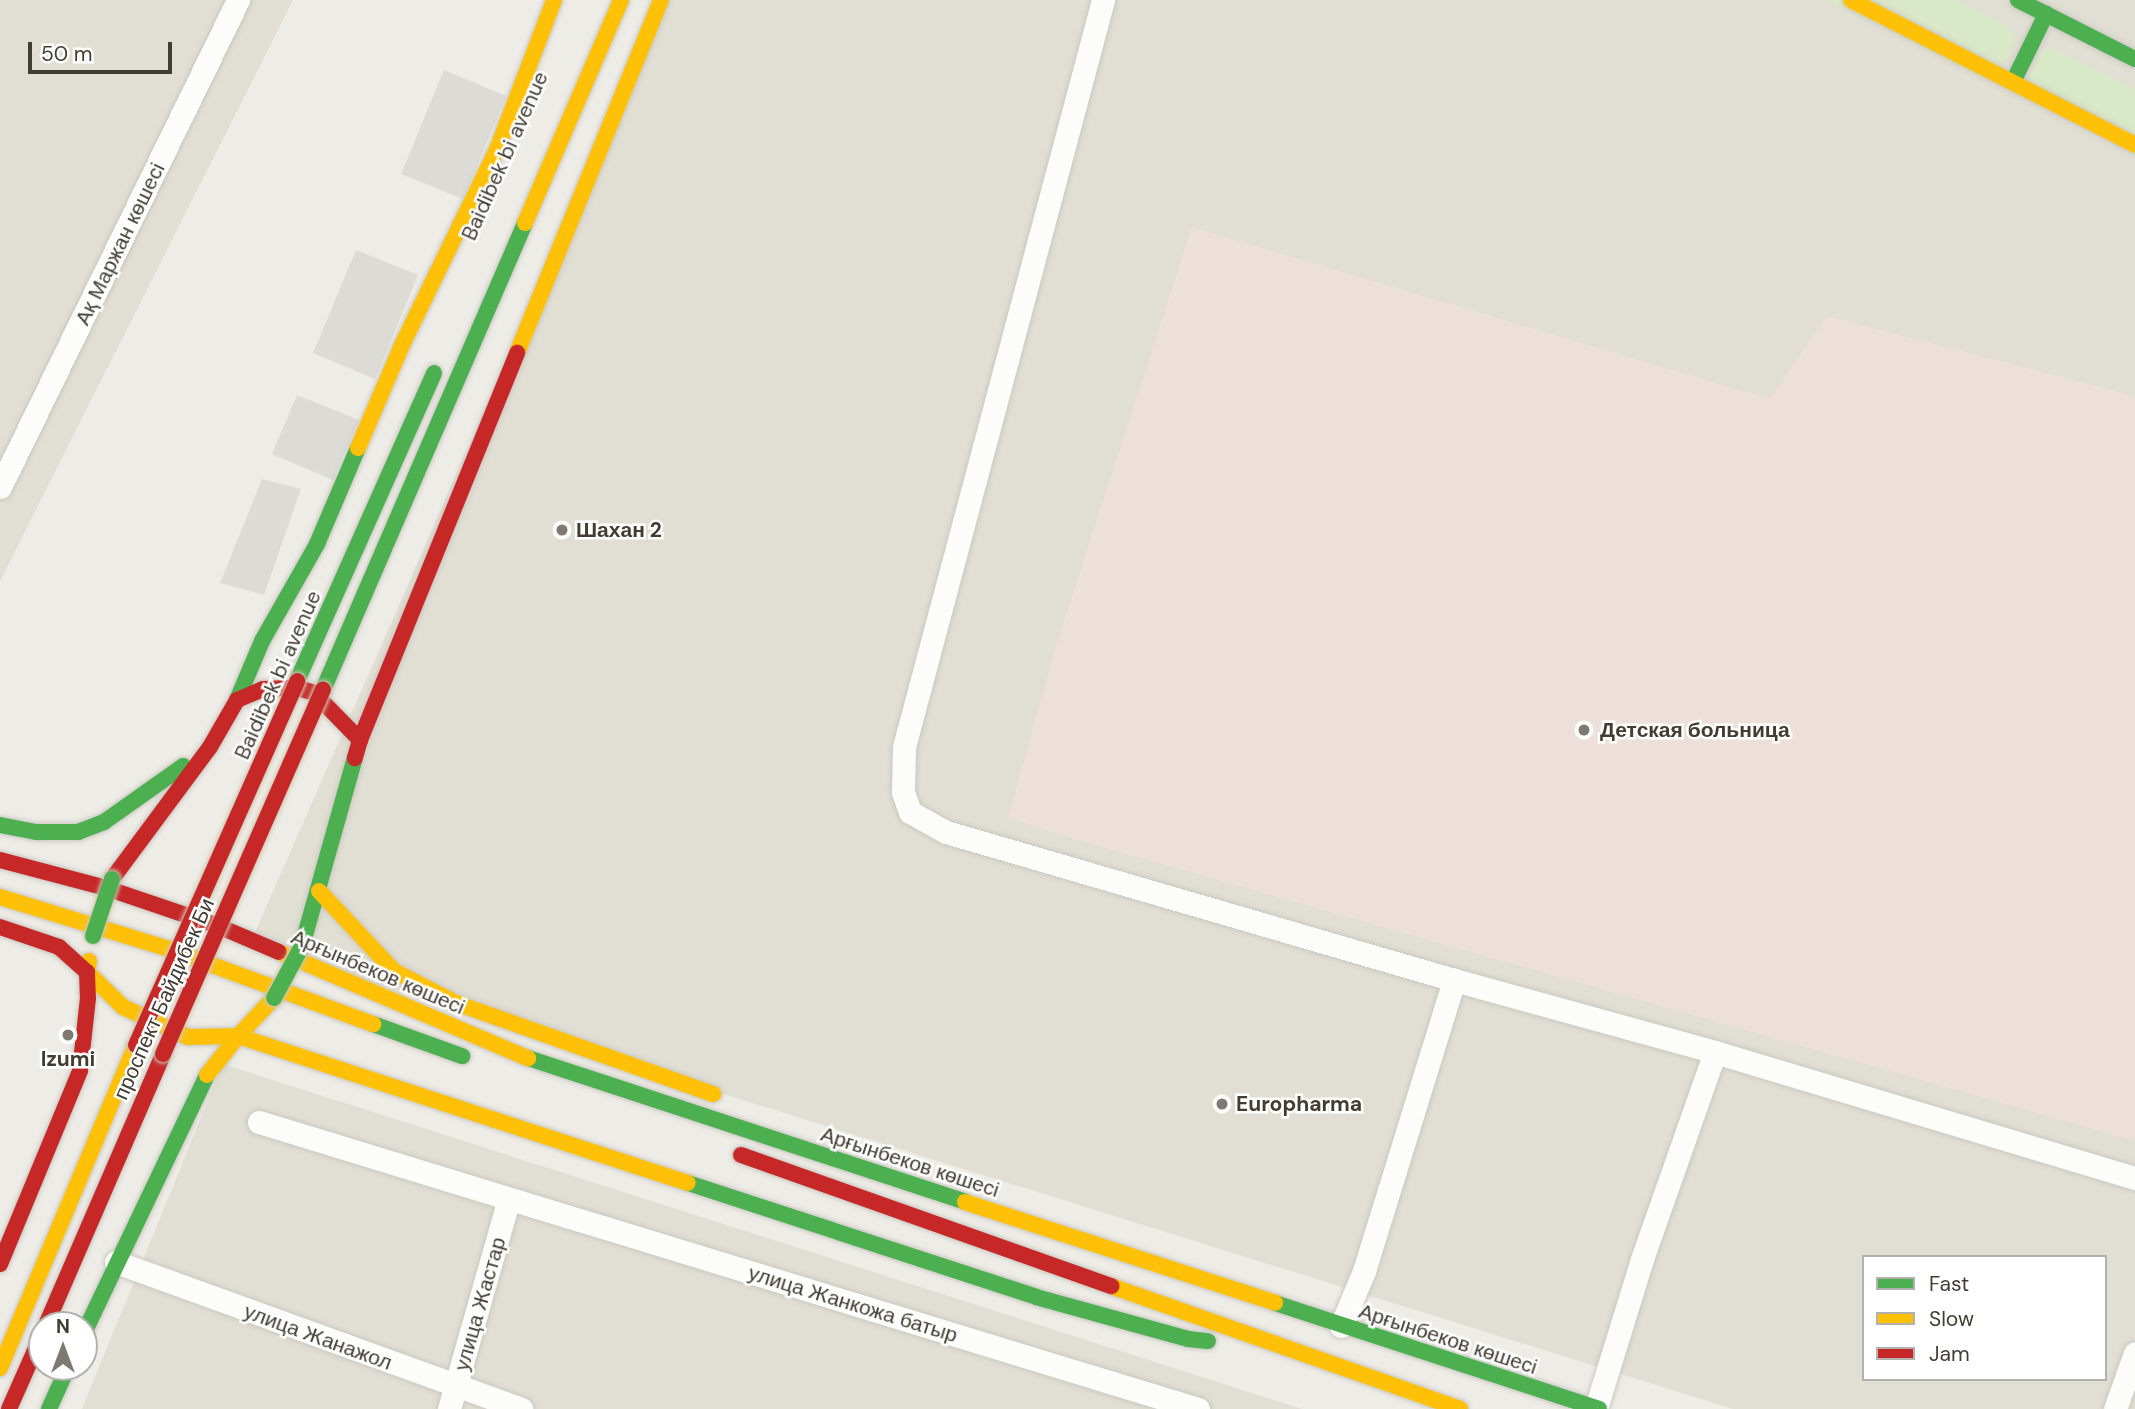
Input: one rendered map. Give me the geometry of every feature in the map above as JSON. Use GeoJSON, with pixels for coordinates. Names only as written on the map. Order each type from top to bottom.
{"type":"FeatureCollection","features":[{"type":"Feature","properties":{"kind":"main road"},"geometry":{"type":"LineString","coordinates":[[0,1264],[80,1071],[88,999],[87,972],[93,936],[111,879],[210,747],[237,699],[262,641],[317,544],[403,343],[498,147],[554,0]]}},
{"type":"Feature","properties":{"kind":"main road","name":"проспект Байдибек Би"},"geometry":{"type":"LineString","coordinates":[[52,1311],[621,0]]}},
{"type":"Feature","properties":{"kind":"main road"},"geometry":{"type":"LineString","coordinates":[[94,1311],[211,1066],[274,999],[302,946],[360,740],[661,0]]}},
{"type":"Feature","properties":{"kind":"main road"},"geometry":{"type":"LineString","coordinates":[[1851,0],[2135,145]]}},
{"type":"Feature","properties":{"kind":"main road"},"geometry":{"type":"LineString","coordinates":[[2018,0],[2135,59]]}},
{"type":"Feature","properties":{"kind":"main road"},"geometry":{"type":"LineString","coordinates":[[2013,82],[2046,14]]}},
{"type":"Feature","properties":{"kind":"main road","name":"Baidibek bi avenue"},"geometry":{"type":"LineString","coordinates":[[0,1368],[136,1045],[438,363]]}},
{"type":"Feature","properties":{"kind":"main road"},"geometry":{"type":"LineString","coordinates":[[237,699],[263,689],[298,688],[314,693],[360,740]]}},
{"type":"Feature","properties":{"kind":"main road"},"geometry":{"type":"LineString","coordinates":[[0,825],[37,832],[78,832],[104,822],[210,747]]}},
{"type":"Feature","properties":{"kind":"main road","name":"Арғынбеков көшесі"},"geometry":{"type":"LineString","coordinates":[[0,860],[106,888],[218,926],[539,1063],[1598,1408]]}},
{"type":"Feature","properties":{"kind":"main road"},"geometry":{"type":"LineString","coordinates":[[319,891],[394,971],[456,1003],[724,1098]]}},
{"type":"Feature","properties":{"kind":"main road"},"geometry":{"type":"LineString","coordinates":[[0,897],[166,948],[480,1062]]}},
{"type":"Feature","properties":{"kind":"main road"},"geometry":{"type":"LineString","coordinates":[[0,928],[59,947],[123,1007],[188,1037],[239,1036],[1036,1297],[1188,1339],[1283,1348]]}},
{"type":"Feature","properties":{"kind":"main road"},"geometry":{"type":"LineString","coordinates":[[730,1151],[1460,1409]]}},
{"type":"Feature","properties":{"kind":"main road"},"geometry":{"type":"LineString","coordinates":[[1164,1250],[1227,1275],[1288,1308]]}},
{"type":"Feature","properties":{"kind":"main road"},"geometry":{"type":"LineString","coordinates":[[9,1409],[28,1366]]}},
{"type":"Feature","properties":{"kind":"main road"},"geometry":{"type":"LineString","coordinates":[[49,1409],[62,1381]]}},
{"type":"Feature","properties":{"kind":"street","name":"Ақ Маржан көшесі"},"geometry":{"type":"LineString","coordinates":[[0,487],[238,0]]}},
{"type":"Feature","properties":{"kind":"street"},"geometry":{"type":"LineString","coordinates":[[1102,0],[904,747],[903,792],[909,812],[946,832],[1454,980],[1715,1052],[2135,1178]]}},
{"type":"Feature","properties":{"kind":"street"},"geometry":{"type":"LineString","coordinates":[[1341,1326],[1364,1270],[1454,980]]}},
{"type":"Feature","properties":{"kind":"street"},"geometry":{"type":"LineString","coordinates":[[1598,1408],[1643,1259],[1715,1052]]}},
{"type":"Feature","properties":{"kind":"street","name":"улица Жанкожа батыр"},"geometry":{"type":"LineString","coordinates":[[259,1122],[1198,1409]]}},
{"type":"Feature","properties":{"kind":"street","name":"улица Жастар"},"geometry":{"type":"LineString","coordinates":[[453,1398],[509,1199]]}},
{"type":"Feature","properties":{"kind":"street","name":"улица Жанажол"},"geometry":{"type":"LineString","coordinates":[[116,1262],[453,1398],[521,1409]]}},
{"type":"Feature","properties":{"kind":"street"},"geometry":{"type":"LineString","coordinates":[[2115,1409],[2135,1353]]}},
{"type":"Feature","properties":{"kind":"shaded area"},"geometry":{"type":"Polygon","coordinates":[[[0,0],[293,0],[0,581],[0,0]]]}},
{"type":"Feature","properties":{"kind":"shaded area"},"geometry":{"type":"Polygon","coordinates":[[[665,0],[2135,0],[2135,1409],[1733,1409],[249,946],[665,0]]]}},
{"type":"Feature","properties":{"kind":"shaded area"},"geometry":{"type":"Polygon","coordinates":[[[444,70],[506,96],[463,199],[401,174],[444,70]]]}},
{"type":"Feature","properties":{"kind":"shaded area","name":"Детская больница"},"geometry":{"type":"Polygon","coordinates":[[[1192,227],[1770,399],[1827,316],[2135,396],[2135,1141],[1074,839],[1008,817],[1057,643],[1192,227]]]}},
{"type":"Feature","properties":{"kind":"shaded area"},"geometry":{"type":"Polygon","coordinates":[[[356,250],[418,275],[375,379],[313,353],[356,250]]]}},
{"type":"Feature","properties":{"kind":"shaded area"},"geometry":{"type":"Polygon","coordinates":[[[297,395],[359,420],[333,480],[272,454],[297,395]]]}},
{"type":"Feature","properties":{"kind":"shaded area"},"geometry":{"type":"Polygon","coordinates":[[[262,479],[301,489],[264,595],[220,583],[262,479]]]}},
{"type":"Feature","properties":{"kind":"shaded area"},"geometry":{"type":"Polygon","coordinates":[[[223,1064],[1302,1409],[82,1409],[93,1381],[98,1381],[98,1370],[223,1064]]]}},
{"type":"Feature","properties":{"kind":"green space"},"geometry":{"type":"Polygon","coordinates":[[[1827,0],[1956,0],[2008,26],[2016,42],[1999,70],[1981,78],[1827,0]]]}},
{"type":"Feature","properties":{"kind":"green space"},"geometry":{"type":"Polygon","coordinates":[[[2054,49],[2135,89],[2135,155],[2024,87],[2041,51],[2054,49]]]}},
{"type":"Feature","properties":{"kind":"traffic: fast"},"geometry":{"type":"LineString","coordinates":[[2018,0],[2135,59]]}},
{"type":"Feature","properties":{"kind":"traffic: fast"},"geometry":{"type":"LineString","coordinates":[[2013,82],[2046,14]]}},
{"type":"Feature","properties":{"kind":"traffic: fast"},"geometry":{"type":"LineString","coordinates":[[323,690],[525,223]]}},
{"type":"Feature","properties":{"kind":"traffic: fast"},"geometry":{"type":"LineString","coordinates":[[297,681],[434,373]]}},
{"type":"Feature","properties":{"kind":"traffic: fast"},"geometry":{"type":"LineString","coordinates":[[237,700],[262,641],[317,544],[358,448]]}},
{"type":"Feature","properties":{"kind":"traffic: fast"},"geometry":{"type":"LineString","coordinates":[[302,946],[355,758]]}},
{"type":"Feature","properties":{"kind":"traffic: fast"},"geometry":{"type":"LineString","coordinates":[[0,825],[37,832],[78,832],[104,822],[183,766]]}},
{"type":"Feature","properties":{"kind":"traffic: fast"},"geometry":{"type":"LineString","coordinates":[[93,936],[112,879]]}},
{"type":"Feature","properties":{"kind":"traffic: fast"},"geometry":{"type":"LineString","coordinates":[[274,998],[302,946]]}},
{"type":"Feature","properties":{"kind":"traffic: fast"},"geometry":{"type":"LineString","coordinates":[[373,1024],[462,1056]]}},
{"type":"Feature","properties":{"kind":"traffic: fast"},"geometry":{"type":"LineString","coordinates":[[528,1058],[965,1202]]}},
{"type":"Feature","properties":{"kind":"traffic: fast"},"geometry":{"type":"LineString","coordinates":[[94,1311],[207,1075]]}},
{"type":"Feature","properties":{"kind":"traffic: fast"},"geometry":{"type":"LineString","coordinates":[[688,1183],[1036,1297],[1188,1339],[1208,1341]]}},
{"type":"Feature","properties":{"kind":"traffic: fast"},"geometry":{"type":"LineString","coordinates":[[1275,1303],[1599,1409]]}},
{"type":"Feature","properties":{"kind":"traffic: fast"},"geometry":{"type":"LineString","coordinates":[[49,1409],[62,1381]]}},
{"type":"Feature","properties":{"kind":"traffic: slow"},"geometry":{"type":"LineString","coordinates":[[358,448],[403,343],[498,147],[554,0]]}},
{"type":"Feature","properties":{"kind":"traffic: slow"},"geometry":{"type":"LineString","coordinates":[[525,223],[621,0]]}},
{"type":"Feature","properties":{"kind":"traffic: slow"},"geometry":{"type":"LineString","coordinates":[[517,353],[661,0]]}},
{"type":"Feature","properties":{"kind":"traffic: slow"},"geometry":{"type":"LineString","coordinates":[[1851,0],[2135,145]]}},
{"type":"Feature","properties":{"kind":"traffic: slow"},"geometry":{"type":"LineString","coordinates":[[319,891],[394,971],[456,1003],[713,1094]]}},
{"type":"Feature","properties":{"kind":"traffic: slow"},"geometry":{"type":"LineString","coordinates":[[0,897],[166,948],[373,1024]]}},
{"type":"Feature","properties":{"kind":"traffic: slow"},"geometry":{"type":"LineString","coordinates":[[279,952],[528,1058]]}},
{"type":"Feature","properties":{"kind":"traffic: slow"},"geometry":{"type":"LineString","coordinates":[[89,961],[87,972],[123,1007],[188,1037],[238,1036],[274,998]]}},
{"type":"Feature","properties":{"kind":"traffic: slow"},"geometry":{"type":"LineString","coordinates":[[207,1075],[238,1036],[688,1183]]}},
{"type":"Feature","properties":{"kind":"traffic: slow"},"geometry":{"type":"LineString","coordinates":[[0,1368],[136,1045]]}},
{"type":"Feature","properties":{"kind":"traffic: slow"},"geometry":{"type":"LineString","coordinates":[[965,1202],[1275,1303]]}},
{"type":"Feature","properties":{"kind":"traffic: slow"},"geometry":{"type":"LineString","coordinates":[[1111,1286],[1460,1409]]}},
{"type":"Feature","properties":{"kind":"traffic: jam"},"geometry":{"type":"LineString","coordinates":[[360,740],[517,353]]}},
{"type":"Feature","properties":{"kind":"traffic: jam"},"geometry":{"type":"LineString","coordinates":[[136,1045],[297,681]]}},
{"type":"Feature","properties":{"kind":"traffic: jam"},"geometry":{"type":"LineString","coordinates":[[112,879],[210,747],[237,700],[263,689],[298,688],[314,693],[360,740],[355,758]]}},
{"type":"Feature","properties":{"kind":"traffic: jam"},"geometry":{"type":"LineString","coordinates":[[163,1054],[323,690]]}},
{"type":"Feature","properties":{"kind":"traffic: jam"},"geometry":{"type":"LineString","coordinates":[[0,860],[106,888],[218,926],[279,952]]}},
{"type":"Feature","properties":{"kind":"traffic: jam"},"geometry":{"type":"LineString","coordinates":[[0,927],[59,947],[87,972],[88,998],[80,1071],[0,1264]]}},
{"type":"Feature","properties":{"kind":"traffic: jam"},"geometry":{"type":"LineString","coordinates":[[52,1311],[163,1054]]}},
{"type":"Feature","properties":{"kind":"traffic: jam"},"geometry":{"type":"LineString","coordinates":[[741,1155],[1111,1286]]}},
{"type":"Feature","properties":{"kind":"traffic: jam"},"geometry":{"type":"LineString","coordinates":[[9,1409],[28,1366]]}},
{"type":"Feature","properties":{"kind":"place","name":"Шахан 2"},"geometry":{"type":"Point","coordinates":[562,530]}},
{"type":"Feature","properties":{"kind":"place","name":"Детская больница"},"geometry":{"type":"Point","coordinates":[1584,730]}},
{"type":"Feature","properties":{"kind":"place","name":"Izumi"},"geometry":{"type":"Point","coordinates":[68,1035]}},
{"type":"Feature","properties":{"kind":"place","name":"Europharma"},"geometry":{"type":"Point","coordinates":[1222,1104]}}]}
